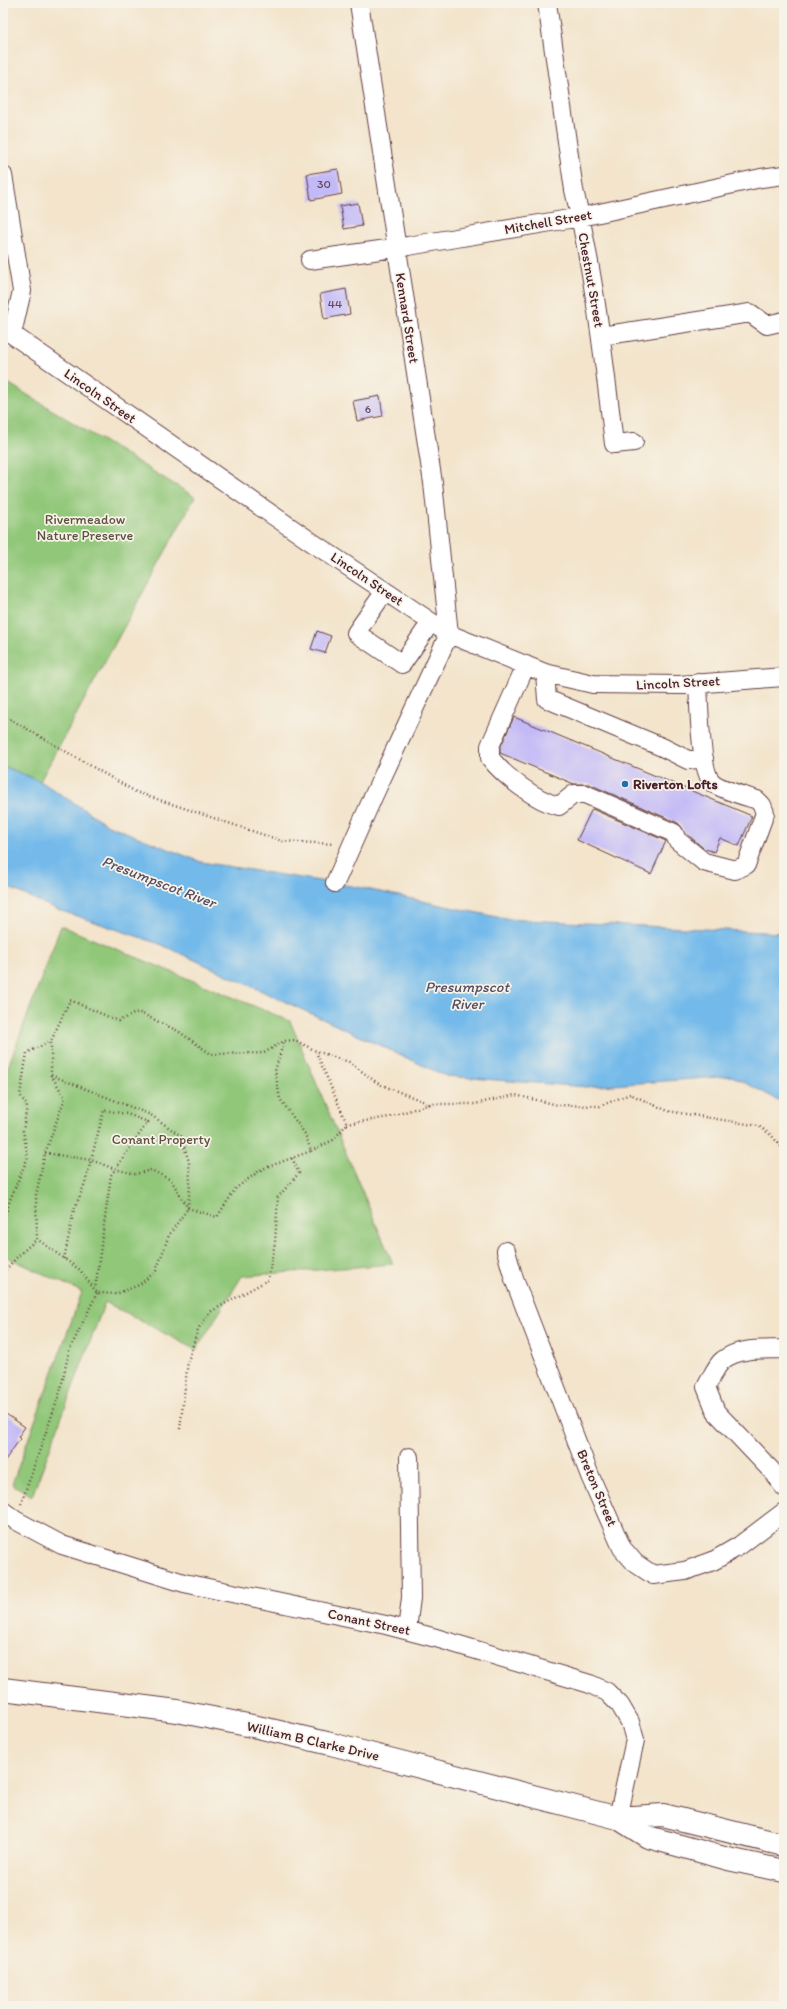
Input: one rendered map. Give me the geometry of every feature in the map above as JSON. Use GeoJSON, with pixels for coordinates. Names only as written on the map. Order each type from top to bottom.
{"type":"FeatureCollection","features":[{"type":"Feature","properties":{"kind":"highway","name":"William B Clarke Drive"},"geometry":{"type":"LineString","coordinates":[[3,1689],[177,1712],[262,1728],[331,1744],[618,1818]]}},
{"type":"Feature","properties":{"kind":"highway"},"geometry":{"type":"LineString","coordinates":[[618,1818],[664,1815],[784,1845]]}},
{"type":"Feature","properties":{"kind":"highway"},"geometry":{"type":"LineString","coordinates":[[618,1818],[648,1837],[728,1859],[784,1870]]}},
{"type":"Feature","properties":{"kind":"street","name":"Kennard Street"},"geometry":{"type":"LineString","coordinates":[[359,3],[432,483],[449,634]]}},
{"type":"Feature","properties":{"kind":"street","name":"Chestnut Street"},"geometry":{"type":"LineString","coordinates":[[547,3],[574,190],[581,217],[601,336],[614,444],[634,442]]}},
{"type":"Feature","properties":{"kind":"street"},"geometry":{"type":"LineString","coordinates":[[3,175],[22,291],[8,331]]}},
{"type":"Feature","properties":{"kind":"street","name":"Mitchell Street"},"geometry":{"type":"LineString","coordinates":[[310,260],[397,248],[581,217],[761,178],[784,175]]}},
{"type":"Feature","properties":{"kind":"street"},"geometry":{"type":"LineString","coordinates":[[601,336],[750,313],[767,325],[784,321]]}},
{"type":"Feature","properties":{"kind":"street","name":"Lincoln Street"},"geometry":{"type":"LineString","coordinates":[[8,331],[100,396],[449,634],[545,673],[593,684],[671,685],[784,678]]}},
{"type":"Feature","properties":{"kind":"street"},"geometry":{"type":"LineString","coordinates":[[385,591],[356,633],[402,664],[431,622]]}},
{"type":"Feature","properties":{"kind":"street"},"geometry":{"type":"LineString","coordinates":[[335,883],[373,797],[449,634]]}},
{"type":"Feature","properties":{"kind":"street"},"geometry":{"type":"LineString","coordinates":[[526,665],[490,746],[490,758],[499,770],[547,803],[559,806],[574,794],[585,794],[674,833],[676,840],[704,862],[735,870],[746,865],[765,813],[762,805],[757,800],[713,783],[708,776],[704,758],[698,683]]}},
{"type":"Feature","properties":{"kind":"street"},"geometry":{"type":"LineString","coordinates":[[545,673],[547,699],[662,747],[688,760],[704,758]]}},
{"type":"Feature","properties":{"kind":"street","name":"Breton Street"},"geometry":{"type":"LineString","coordinates":[[506,1250],[514,1279],[590,1476],[622,1548],[635,1563],[653,1574],[685,1571],[712,1560],[739,1546],[784,1512]]}},
{"type":"Feature","properties":{"kind":"street"},"geometry":{"type":"LineString","coordinates":[[784,1349],[753,1350],[736,1354],[722,1360],[706,1387],[716,1412],[760,1458],[784,1487]]}},
{"type":"Feature","properties":{"kind":"street"},"geometry":{"type":"LineString","coordinates":[[407,1630],[411,1583],[409,1457]]}},
{"type":"Feature","properties":{"kind":"street","name":"Conant Street"},"geometry":{"type":"LineString","coordinates":[[9,1515],[62,1545],[184,1583],[407,1630],[574,1679],[607,1692],[620,1705],[630,1722],[635,1740],[618,1818]]}},
{"type":"Feature","properties":{"kind":"path"},"geometry":{"type":"LineString","coordinates":[[3,715],[136,792],[282,841],[352,846]]}},
{"type":"Feature","properties":{"kind":"path"},"geometry":{"type":"LineString","coordinates":[[3,1273],[18,1256],[37,1239],[36,1195],[45,1153],[65,1098],[51,1075],[51,1041],[70,1000],[118,1021],[138,1012],[178,1030],[211,1054],[264,1054],[284,1041],[295,1040],[316,1051],[349,1062],[379,1084],[430,1104]]}},
{"type":"Feature","properties":{"kind":"path"},"geometry":{"type":"LineString","coordinates":[[3,1222],[11,1197],[28,1157],[23,1131],[27,1106],[20,1095],[27,1053],[51,1041]]}},
{"type":"Feature","properties":{"kind":"path"},"geometry":{"type":"LineString","coordinates":[[284,1041],[275,1071],[280,1099],[305,1134],[311,1150]]}},
{"type":"Feature","properties":{"kind":"path"},"geometry":{"type":"LineString","coordinates":[[316,1051],[347,1124]]}},
{"type":"Feature","properties":{"kind":"path"},"geometry":{"type":"LineString","coordinates":[[51,1075],[151,1115],[180,1136],[189,1162],[190,1184],[188,1208],[169,1235],[156,1271],[139,1285],[116,1294],[97,1293]]}},
{"type":"Feature","properties":{"kind":"path"},"geometry":{"type":"LineString","coordinates":[[45,1153],[91,1160],[115,1169],[135,1174],[151,1170],[171,1180],[188,1208],[217,1217],[236,1188],[262,1169],[333,1140],[347,1124],[389,1117],[430,1104],[475,1104],[515,1095],[558,1105],[600,1106],[630,1094],[668,1111],[759,1126],[772,1136],[784,1150]]}},
{"type":"Feature","properties":{"kind":"path"},"geometry":{"type":"LineString","coordinates":[[64,1259],[74,1210],[85,1183],[104,1110],[127,1114],[148,1122],[111,1175],[95,1290]]}},
{"type":"Feature","properties":{"kind":"path"},"geometry":{"type":"LineString","coordinates":[[180,1430],[188,1361],[198,1328],[210,1312],[268,1280],[275,1242],[278,1197],[299,1173],[292,1158]]}},
{"type":"Feature","properties":{"kind":"path"},"geometry":{"type":"LineString","coordinates":[[37,1239],[80,1270],[97,1293]]}},
{"type":"Feature","properties":{"kind":"path"},"geometry":{"type":"LineString","coordinates":[[9,1515],[60,1392],[69,1351],[97,1293]]}},
{"type":"Feature","properties":{"kind":"green space","name":"Rivermeadow Nature Preserve"},"geometry":{"type":"Polygon","coordinates":[[[3,380],[195,497],[40,781],[3,766],[3,380]]]}},
{"type":"Feature","properties":{"kind":"green space","name":"Conant Property"},"geometry":{"type":"Polygon","coordinates":[[[61,926],[290,1021],[393,1264],[242,1276],[196,1350],[105,1302],[32,1496],[12,1484],[82,1292],[3,1255],[3,1080],[61,926]]]}},
{"type":"Feature","properties":{"kind":"water","name":"Presumpscot River"},"geometry":{"type":"Polygon","coordinates":[[[3,766],[40,781],[108,825],[201,862],[357,887],[506,919],[784,933],[784,1103],[732,1076],[586,1087],[446,1076],[160,944],[56,909],[3,885],[3,766]]]}},
{"type":"Feature","properties":{"kind":"building"},"geometry":{"type":"Polygon","coordinates":[[[338,169],[342,194],[311,200],[307,174],[338,169]]]}},
{"type":"Feature","properties":{"kind":"building"},"geometry":{"type":"Polygon","coordinates":[[[358,203],[362,226],[344,229],[340,206],[358,203]]]}},
{"type":"Feature","properties":{"kind":"building"},"geometry":{"type":"Polygon","coordinates":[[[346,289],[350,314],[324,319],[320,294],[346,289]]]}},
{"type":"Feature","properties":{"kind":"building"},"geometry":{"type":"Polygon","coordinates":[[[380,396],[383,416],[357,421],[353,401],[380,396]]]}},
{"type":"Feature","properties":{"kind":"building"},"geometry":{"type":"Polygon","coordinates":[[[317,631],[331,636],[325,653],[311,649],[317,631]]]}},
{"type":"Feature","properties":{"kind":"building","name":"Riverton Lofts"},"geometry":{"type":"Polygon","coordinates":[[[514,717],[752,816],[739,846],[720,838],[714,852],[703,848],[686,833],[678,823],[589,784],[574,784],[500,753],[500,748],[514,717]]]}},
{"type":"Feature","properties":{"kind":"building"},"geometry":{"type":"Polygon","coordinates":[[[592,809],[666,841],[651,874],[577,840],[592,809]]]}},
{"type":"Feature","properties":{"kind":"building"},"geometry":{"type":"Polygon","coordinates":[[[3,1412],[25,1427],[18,1437],[20,1439],[3,1463],[3,1412]]]}},
{"type":"Feature","properties":{"kind":"place","name":"Riverton Lofts"},"geometry":{"type":"Point","coordinates":[625,784]}}]}
